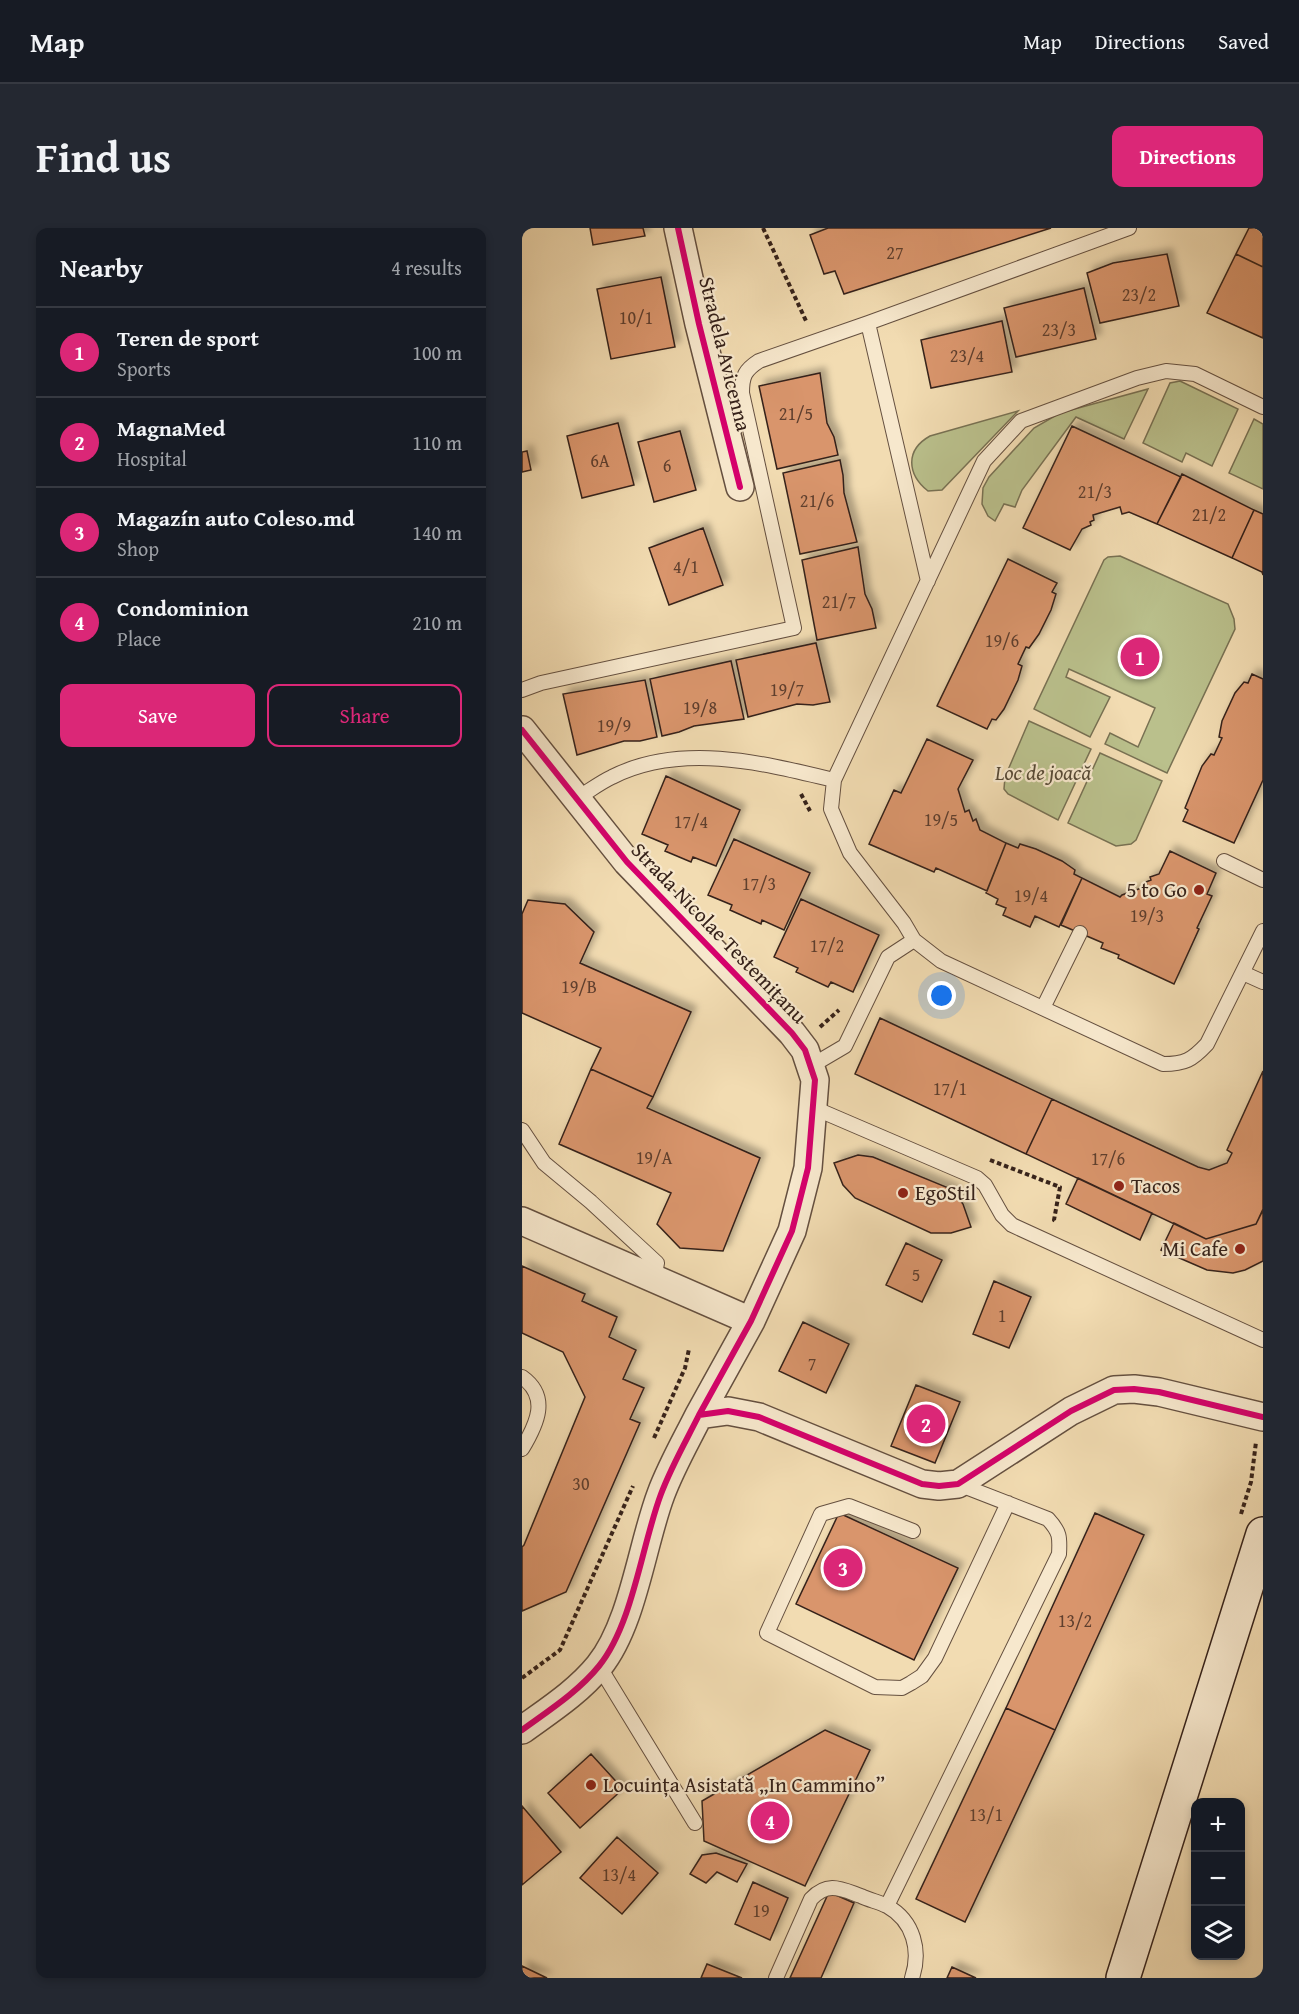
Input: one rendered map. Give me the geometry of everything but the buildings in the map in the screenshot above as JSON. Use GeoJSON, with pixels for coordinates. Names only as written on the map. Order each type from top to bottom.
{"type":"FeatureCollection","features":[{"type":"Feature","properties":{"kind":"main road"},"geometry":{"type":"LineString","coordinates":[[1123,1978],[1262,1542]]}},
{"type":"Feature","properties":{"kind":"street","name":"Stradela Avicenna"},"geometry":{"type":"LineString","coordinates":[[678,228],[699,324],[740,487]]}},
{"type":"Feature","properties":{"kind":"street","name":"Strada Nicolae Testemițanu"},"geometry":{"type":"LineString","coordinates":[[522,730],[627,862],[792,1033],[804,1050],[814,1080],[814,1108],[808,1168],[792,1231],[751,1321],[699,1415],[661,1493],[615,1641],[599,1666],[573,1691],[522,1730]]}},
{"type":"Feature","properties":{"kind":"street"},"geometry":{"type":"LineString","coordinates":[[522,1221],[751,1321]]}},
{"type":"Feature","properties":{"kind":"street"},"geometry":{"type":"LineString","coordinates":[[699,1415],[728,1411],[759,1417],[922,1484],[939,1486],[958,1484],[1071,1411],[1114,1390],[1134,1389],[1160,1392],[1263,1417]]}},
{"type":"Feature","properties":{"kind":"lane"},"geometry":{"type":"LineString","coordinates":[[522,690],[541,683],[794,628],[742,393],[742,378],[748,368],[759,361],[1129,228]]}},
{"type":"Feature","properties":{"kind":"lane"},"geometry":{"type":"LineString","coordinates":[[868,323],[928,581]]}},
{"type":"Feature","properties":{"kind":"lane"},"geometry":{"type":"LineString","coordinates":[[1263,407],[1195,374],[1166,371],[1137,378],[1021,421],[984,460],[834,780],[831,809],[850,853],[904,923],[914,940],[941,961],[1163,1064],[1180,1064],[1195,1057],[1208,1044],[1263,931]]}},
{"type":"Feature","properties":{"kind":"lane"},"geometry":{"type":"LineString","coordinates":[[576,799],[612,777],[646,764],[687,758],[772,765],[834,780]]}},
{"type":"Feature","properties":{"kind":"lane"},"geometry":{"type":"LineString","coordinates":[[1224,861],[1263,880]]}},
{"type":"Feature","properties":{"kind":"lane"},"geometry":{"type":"LineString","coordinates":[[1043,1008],[1080,933]]}},
{"type":"Feature","properties":{"kind":"lane"},"geometry":{"type":"LineString","coordinates":[[811,1066],[845,1046],[888,957],[914,940]]}},
{"type":"Feature","properties":{"kind":"lane"},"geometry":{"type":"LineString","coordinates":[[1243,973],[1263,982]]}},
{"type":"Feature","properties":{"kind":"lane"},"geometry":{"type":"LineString","coordinates":[[814,1108],[977,1178],[985,1185],[1002,1215],[1012,1225],[1263,1340]]}},
{"type":"Feature","properties":{"kind":"lane"},"geometry":{"type":"LineString","coordinates":[[522,1130],[544,1163],[591,1202],[657,1263],[654,1278]]}},
{"type":"Feature","properties":{"kind":"lane"},"geometry":{"type":"LineString","coordinates":[[522,1377],[532,1384],[540,1406],[532,1432],[522,1449]]}},
{"type":"Feature","properties":{"kind":"lane"},"geometry":{"type":"LineString","coordinates":[[887,1906],[1059,1554],[1060,1537],[1048,1519],[958,1484]]}},
{"type":"Feature","properties":{"kind":"lane"},"geometry":{"type":"LineString","coordinates":[[913,1531],[849,1506],[821,1514],[767,1633],[875,1688],[902,1688],[912,1683],[922,1676],[935,1658],[1008,1503]]}},
{"type":"Feature","properties":{"kind":"lane"},"geometry":{"type":"LineString","coordinates":[[599,1666],[695,1823]]}},
{"type":"Feature","properties":{"kind":"lane"},"geometry":{"type":"LineString","coordinates":[[776,1978],[811,1899],[818,1892],[828,1888],[839,1888],[887,1906],[902,1917],[912,1932],[916,1947],[917,1963],[912,1978]]}},
{"type":"Feature","properties":{"kind":"path"},"geometry":{"type":"LineString","coordinates":[[764,228],[815,341]]}},
{"type":"Feature","properties":{"kind":"path"},"geometry":{"type":"LineString","coordinates":[[794,789],[803,795],[811,813]]}},
{"type":"Feature","properties":{"kind":"path"},"geometry":{"type":"LineString","coordinates":[[814,1022],[824,1022],[845,1005]]}},
{"type":"Feature","properties":{"kind":"path"},"geometry":{"type":"LineString","coordinates":[[651,1444],[685,1368],[689,1349]]}},
{"type":"Feature","properties":{"kind":"path"},"geometry":{"type":"LineString","coordinates":[[522,1678],[560,1650],[637,1476]]}},
{"type":"Feature","properties":{"kind":"green space"},"geometry":{"type":"Polygon","coordinates":[[[1180,381],[1238,409],[1212,466],[1186,453],[1182,462],[1143,443],[1170,383],[1180,381]]]}},
{"type":"Feature","properties":{"kind":"green space"},"geometry":{"type":"Polygon","coordinates":[[[1148,389],[1124,439],[1076,417],[1022,490],[1015,507],[1004,504],[995,521],[988,516],[982,504],[983,488],[989,477],[1034,428],[1060,413],[1148,389]]]}},
{"type":"Feature","properties":{"kind":"green space"},"geometry":{"type":"Polygon","coordinates":[[[1018,411],[942,490],[928,491],[916,477],[913,470],[913,455],[916,448],[930,436],[1018,411]]]}},
{"type":"Feature","properties":{"kind":"green space"},"geometry":{"type":"Polygon","coordinates":[[[1254,419],[1263,424],[1263,489],[1229,473],[1254,419]]]}},
{"type":"Feature","properties":{"kind":"green space"},"geometry":{"type":"Polygon","coordinates":[[[1120,556],[1228,604],[1234,619],[1235,629],[1167,773],[1105,744],[1110,733],[1138,747],[1155,708],[1069,669],[1066,677],[1110,697],[1090,737],[1034,709],[1104,560],[1108,557],[1120,556]]]}},
{"type":"Feature","properties":{"kind":"green space","name":"Loc de joacă"},"geometry":{"type":"Polygon","coordinates":[[[1029,721],[1091,749],[1058,820],[1008,794],[1004,789],[1005,777],[1029,721]]]}},
{"type":"Feature","properties":{"kind":"green space"},"geometry":{"type":"Polygon","coordinates":[[[1100,753],[1162,781],[1136,840],[1131,844],[1116,846],[1068,823],[1100,753]]]}},
{"type":"Feature","properties":{"kind":"cycle path"},"geometry":{"type":"LineString","coordinates":[[678,228],[699,324],[740,487]]}},
{"type":"Feature","properties":{"kind":"cycle path"},"geometry":{"type":"LineString","coordinates":[[522,730],[627,862],[792,1033],[805,1050],[815,1080],[808,1168],[792,1231],[751,1321],[699,1415]]}},
{"type":"Feature","properties":{"kind":"cycle path"},"geometry":{"type":"LineString","coordinates":[[522,1730],[582,1684],[611,1649],[629,1606],[661,1494],[699,1415],[728,1411],[759,1417],[922,1484],[939,1486],[958,1484],[1071,1411],[1114,1390],[1134,1389],[1159,1392],[1263,1417]]}},
{"type":"Feature","properties":{"kind":"place","name":"Teren de sport"},"geometry":{"type":"Point","coordinates":[1140,657]}},
{"type":"Feature","properties":{"kind":"place","name":"5 to Go"},"geometry":{"type":"Point","coordinates":[1199,890]}},
{"type":"Feature","properties":{"kind":"place","name":"Tacos"},"geometry":{"type":"Point","coordinates":[1119,1186]}},
{"type":"Feature","properties":{"kind":"place","name":"EgoStil"},"geometry":{"type":"Point","coordinates":[903,1193]}},
{"type":"Feature","properties":{"kind":"place","name":"Mi Cafe"},"geometry":{"type":"Point","coordinates":[1240,1249]}},
{"type":"Feature","properties":{"kind":"place","name":"MagnaMed"},"geometry":{"type":"Point","coordinates":[926,1424]}},
{"type":"Feature","properties":{"kind":"place","name":"Magazín auto Coleso.md"},"geometry":{"type":"Point","coordinates":[843,1568]}},
{"type":"Feature","properties":{"kind":"place","name":"Locuința Asistată „In Cammino”"},"geometry":{"type":"Point","coordinates":[591,1785]}},
{"type":"Feature","properties":{"kind":"place","name":"Condominion"},"geometry":{"type":"Point","coordinates":[770,1821]}}]}
